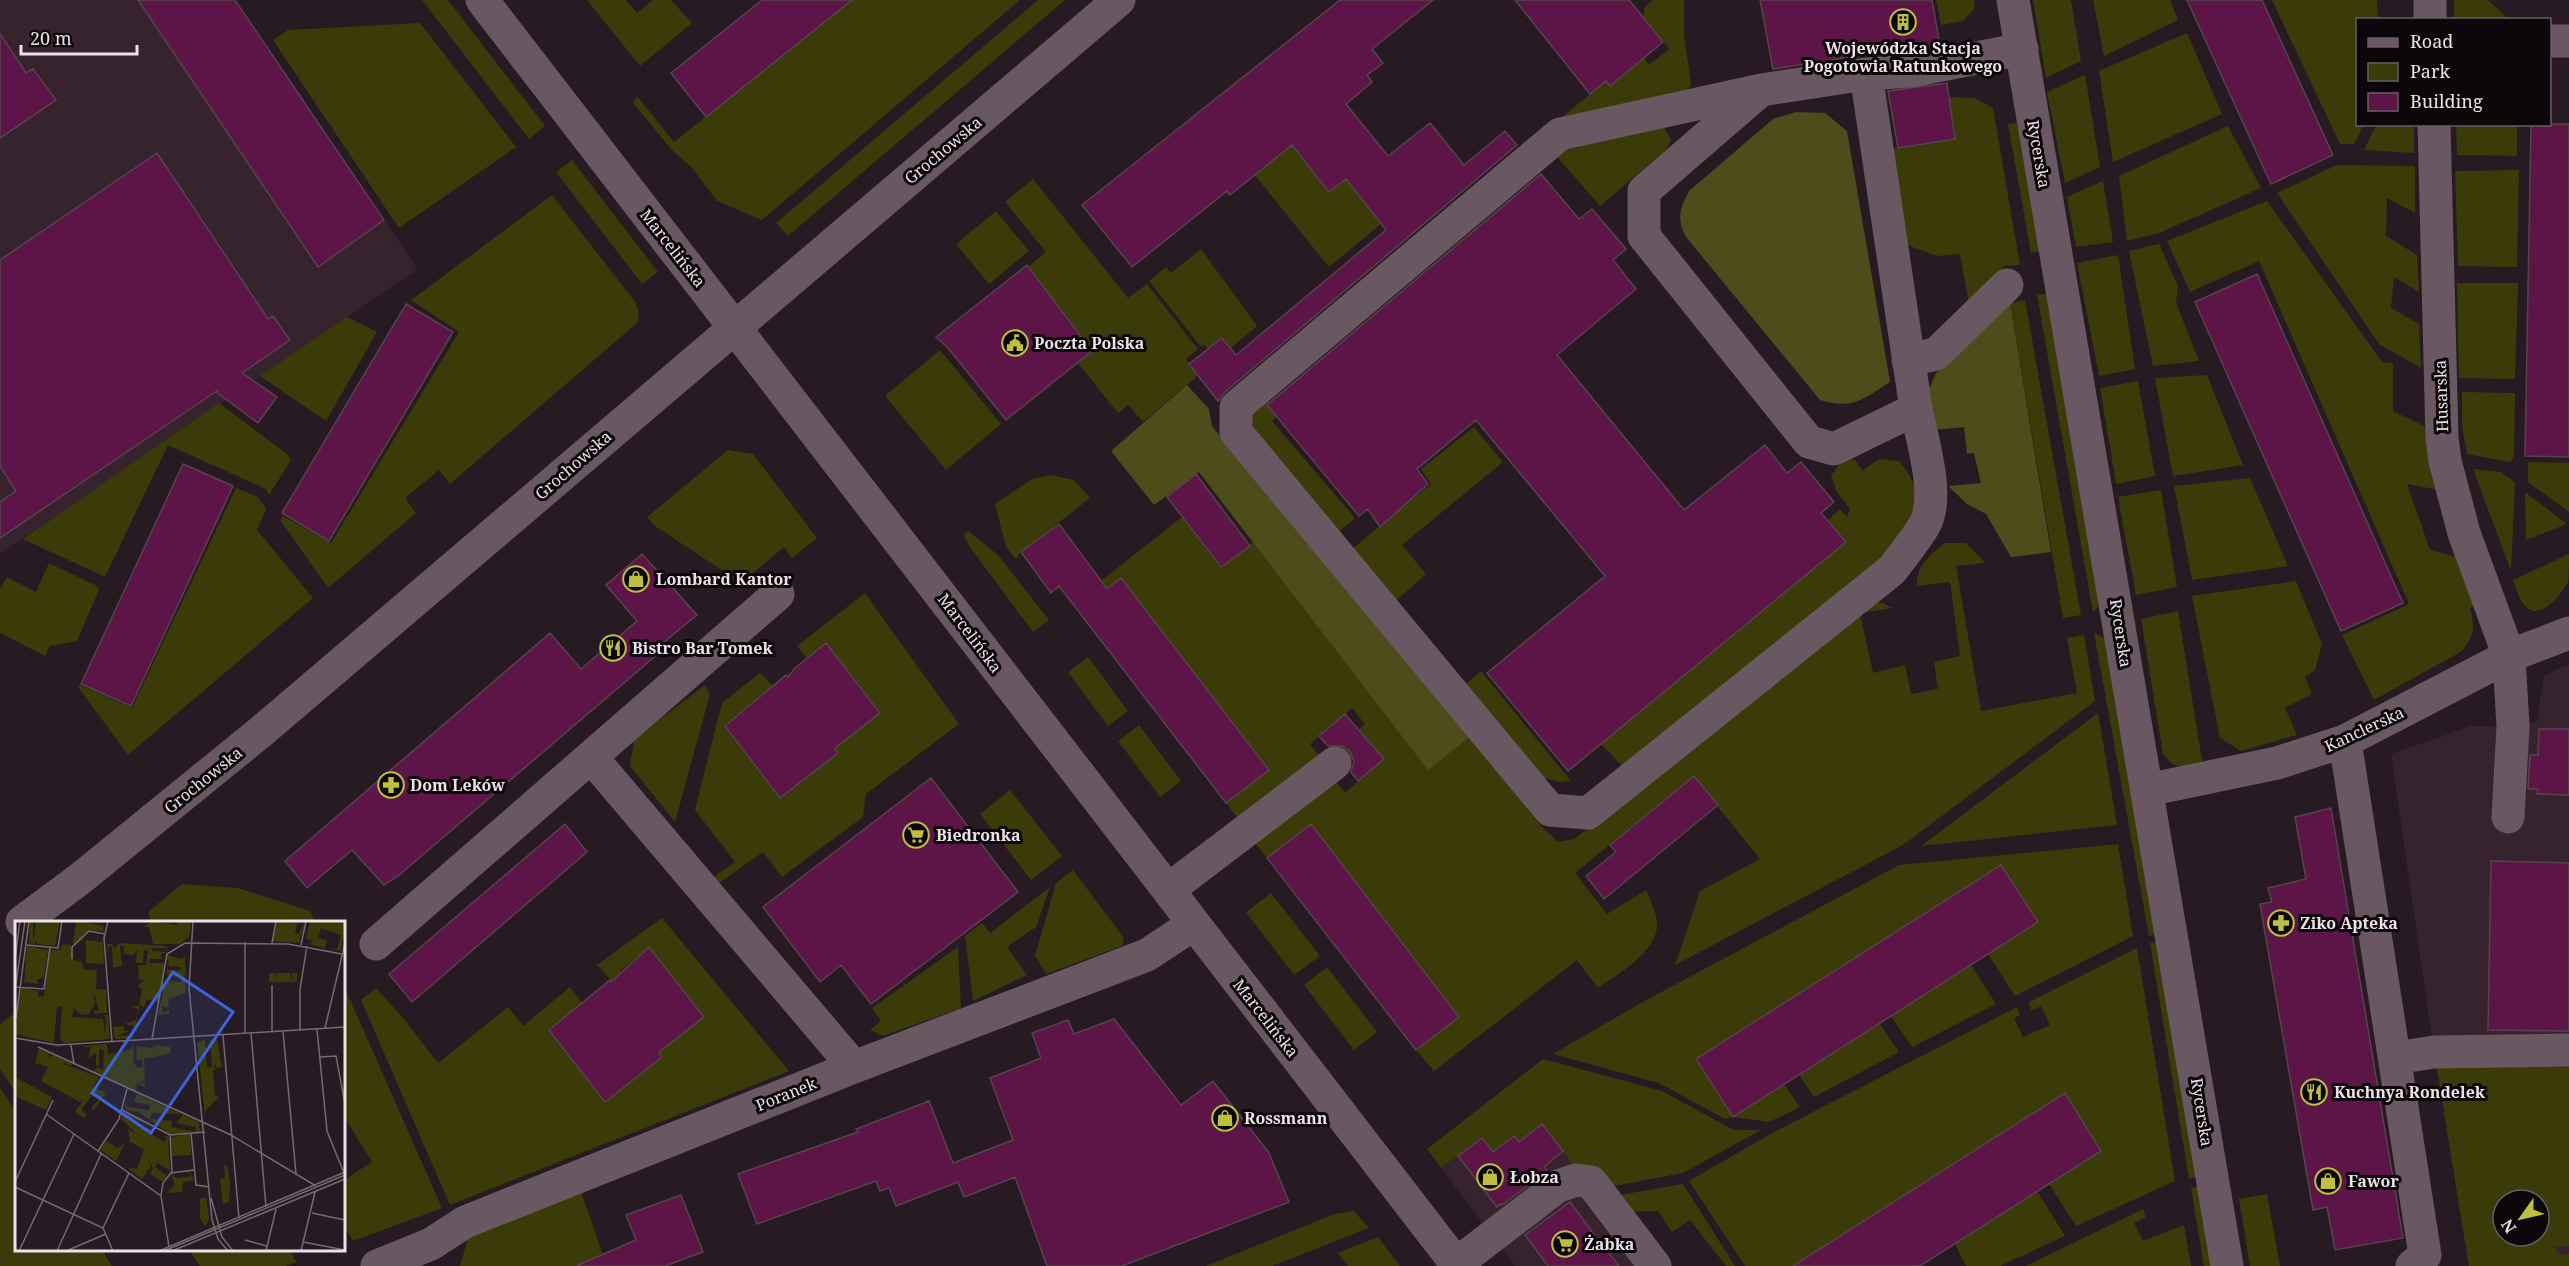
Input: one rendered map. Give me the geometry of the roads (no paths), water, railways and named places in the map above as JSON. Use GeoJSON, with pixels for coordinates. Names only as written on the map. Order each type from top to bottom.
{"type":"FeatureCollection","features":[{"type":"Feature","properties":{"kind":"street","name":"Marcelińska"},"geometry":{"type":"LineString","coordinates":[[482,0],[1457,1265]]}},
{"type":"Feature","properties":{"kind":"street","name":"Grochowska"},"geometry":{"type":"LineString","coordinates":[[23,921],[81,878],[263,730],[1119,0]]}},
{"type":"Feature","properties":{"kind":"street","name":"Rycerska"},"geometry":{"type":"LineString","coordinates":[[2013,0],[2228,1266]]}},
{"type":"Feature","properties":{"kind":"street"},"geometry":{"type":"LineString","coordinates":[[2430,0],[2430,18]]}},
{"type":"Feature","properties":{"kind":"street"},"geometry":{"type":"LineString","coordinates":[[2551,41],[2569,41]]}},
{"type":"Feature","properties":{"kind":"street"},"geometry":{"type":"LineString","coordinates":[[1866,74],[1908,360],[1932,484],[1926,522],[1892,570],[1588,813],[1550,810],[1236,432],[1236,407],[1560,134],[1761,90],[1866,74],[1911,71],[2022,49]]}},
{"type":"Feature","properties":{"kind":"street"},"geometry":{"type":"LineString","coordinates":[[1761,90],[1644,190],[1644,236],[1809,442],[1834,449],[1916,409]]}},
{"type":"Feature","properties":{"kind":"street","name":"Husarska"},"geometry":{"type":"LineString","coordinates":[[2434,126],[2441,424],[2444,449],[2464,533],[2509,657],[2513,727],[2508,817]]}},
{"type":"Feature","properties":{"kind":"street"},"geometry":{"type":"LineString","coordinates":[[1908,360],[1936,354],[2007,285]]}},
{"type":"Feature","properties":{"kind":"street"},"geometry":{"type":"LineString","coordinates":[[376,945],[778,594]]}},
{"type":"Feature","properties":{"kind":"street","name":"Kanclerska"},"geometry":{"type":"LineString","coordinates":[[2147,790],[2277,763],[2346,741],[2509,657],[2569,633]]}},
{"type":"Feature","properties":{"kind":"street"},"geometry":{"type":"LineString","coordinates":[[2346,741],[2425,1255],[2412,1266]]}},
{"type":"Feature","properties":{"kind":"street"},"geometry":{"type":"LineString","coordinates":[[592,758],[854,1067]]}},
{"type":"Feature","properties":{"kind":"street"},"geometry":{"type":"LineString","coordinates":[[1168,890],[1335,763]]}},
{"type":"Feature","properties":{"kind":"street","name":"Poranek"},"geometry":{"type":"LineString","coordinates":[[377,1266],[431,1244],[465,1222],[854,1067],[1147,955],[1194,924]]}},
{"type":"Feature","properties":{"kind":"street"},"geometry":{"type":"LineString","coordinates":[[0,939],[15,927]]}},
{"type":"Feature","properties":{"kind":"street"},"geometry":{"type":"LineString","coordinates":[[2395,1058],[2434,1052],[2569,1050]]}},
{"type":"Feature","properties":{"kind":"street"},"geometry":{"type":"LineString","coordinates":[[1457,1265],[1558,1186],[1576,1180],[1591,1182],[1655,1266]]}},
{"type":"Feature","properties":{"kind":"place","name":"Wojewódzka Stacja Pogotowia Ratunkowego"},"geometry":{"type":"Point","coordinates":[1903,22]}},
{"type":"Feature","properties":{"kind":"place","name":"Poczta Polska"},"geometry":{"type":"Point","coordinates":[1015,343]}},
{"type":"Feature","properties":{"kind":"place","name":"Lombard Kantor"},"geometry":{"type":"Point","coordinates":[636,579]}},
{"type":"Feature","properties":{"kind":"place","name":"Bistro Bar Tomek"},"geometry":{"type":"Point","coordinates":[613,648]}},
{"type":"Feature","properties":{"kind":"place","name":"Dom Leków"},"geometry":{"type":"Point","coordinates":[391,785]}},
{"type":"Feature","properties":{"kind":"place","name":"Biedronka"},"geometry":{"type":"Point","coordinates":[916,835]}},
{"type":"Feature","properties":{"kind":"place","name":"Ziko Apteka"},"geometry":{"type":"Point","coordinates":[2281,923]}},
{"type":"Feature","properties":{"kind":"place","name":"Kuchnya Rondelek"},"geometry":{"type":"Point","coordinates":[2314,1092]}},
{"type":"Feature","properties":{"kind":"place","name":"Rossmann"},"geometry":{"type":"Point","coordinates":[1225,1118]}},
{"type":"Feature","properties":{"kind":"place","name":"Łobza"},"geometry":{"type":"Point","coordinates":[1490,1177]}},
{"type":"Feature","properties":{"kind":"place","name":"Fawor"},"geometry":{"type":"Point","coordinates":[2328,1181]}},
{"type":"Feature","properties":{"kind":"place","name":"Żabka"},"geometry":{"type":"Point","coordinates":[1565,1244]}}]}
